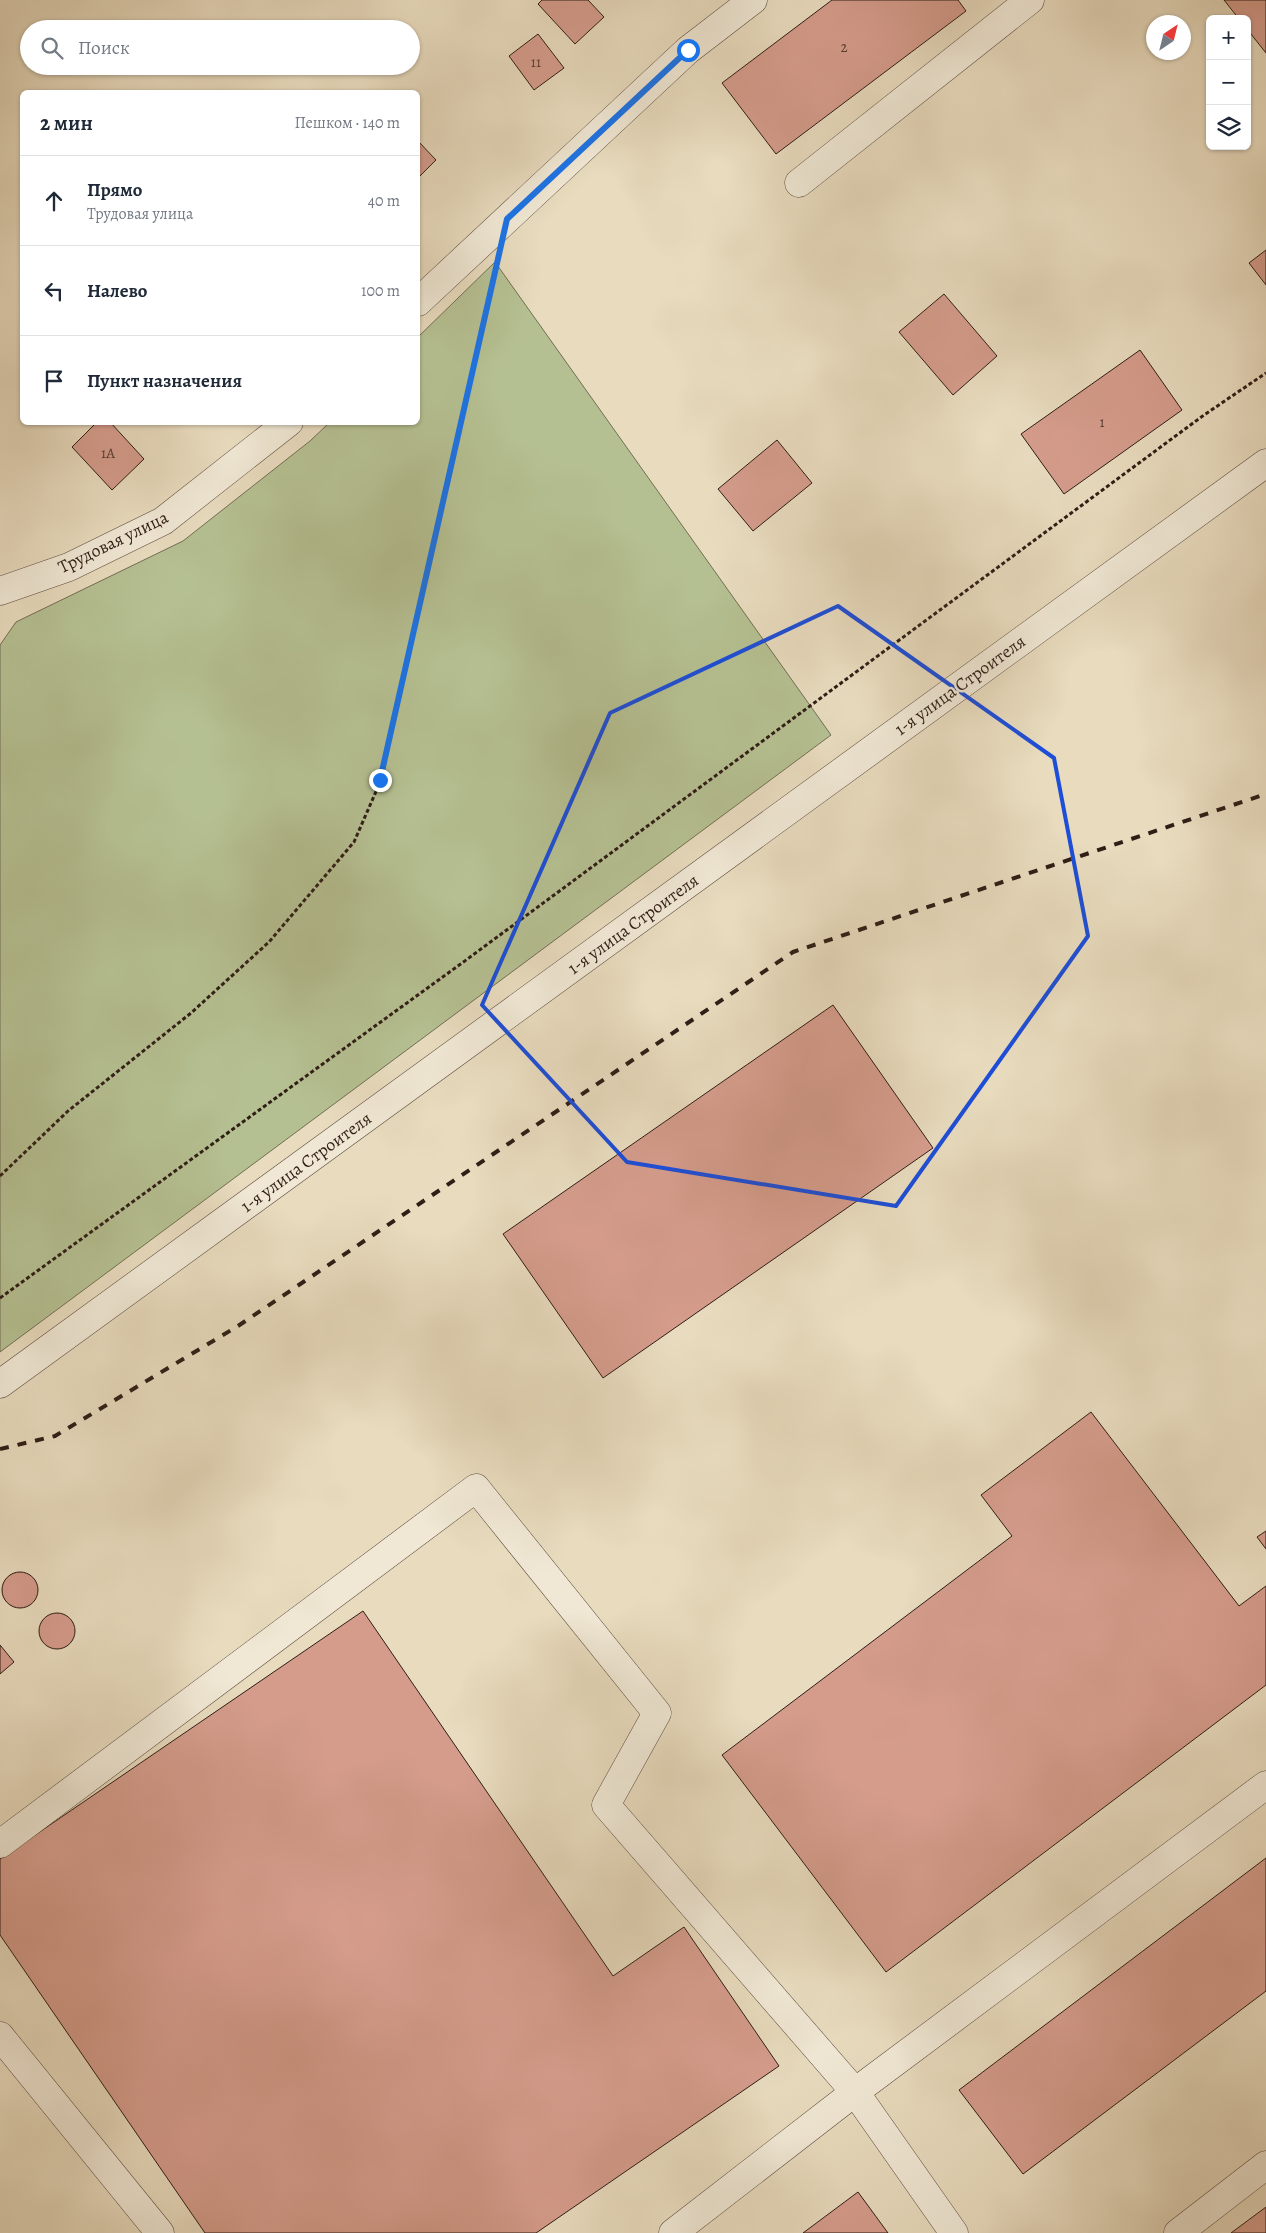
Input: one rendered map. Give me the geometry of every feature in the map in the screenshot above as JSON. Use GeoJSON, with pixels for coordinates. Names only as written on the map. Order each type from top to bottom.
{"type":"FeatureCollection","features":[{"type":"Feature","properties":{"kind":"street"},"geometry":{"type":"LineString","coordinates":[[420,300],[688,50],[753,0]]}},
{"type":"Feature","properties":{"kind":"street"},"geometry":{"type":"LineString","coordinates":[[799,182],[1030,0]]}},
{"type":"Feature","properties":{"kind":"street","name":"Трудовая улица"},"geometry":{"type":"LineString","coordinates":[[1,588],[69,567],[162,521],[284,425]]}},
{"type":"Feature","properties":{"kind":"street","name":"1-я улица Строителя"},"geometry":{"type":"LineString","coordinates":[[0,1384],[1266,463]]}},
{"type":"Feature","properties":{"kind":"street"},"geometry":{"type":"LineString","coordinates":[[0,1844],[476,1488],[657,1713],[606,1805],[855,2092],[954,2233]]}},
{"type":"Feature","properties":{"kind":"street"},"geometry":{"type":"LineString","coordinates":[[673,2233],[855,2092],[1266,1785]]}},
{"type":"Feature","properties":{"kind":"street"},"geometry":{"type":"LineString","coordinates":[[0,2036],[160,2233]]}},
{"type":"Feature","properties":{"kind":"street"},"geometry":{"type":"LineString","coordinates":[[1178,2233],[1266,2165]]}},
{"type":"Feature","properties":{"kind":"path"},"geometry":{"type":"LineString","coordinates":[[0,1176],[68,1111],[190,1013],[269,942],[354,842],[380,780],[496,267]]}},
{"type":"Feature","properties":{"kind":"path"},"geometry":{"type":"LineString","coordinates":[[0,1298],[462,963],[1204,416],[1266,373]]}},
{"type":"Feature","properties":{"kind":"highlighted area"},"geometry":{"type":"Polygon","coordinates":[[[838,606],[1054,758],[1088,936],[896,1206],[627,1162],[482,1005],[610,713],[838,606]]]}},
{"type":"Feature","properties":{"kind":"green space"},"geometry":{"type":"Polygon","coordinates":[[[495,262],[831,735],[0,1352],[0,645],[16,622],[183,541],[310,441],[327,425],[420,425],[420,335],[495,262]]]}},
{"type":"Feature","properties":{"kind":"building"},"geometry":{"type":"Polygon","coordinates":[[[542,0],[588,0],[604,17],[575,44],[538,4],[542,0]]]}},
{"type":"Feature","properties":{"kind":"building"},"geometry":{"type":"Polygon","coordinates":[[[832,0],[958,0],[966,11],[776,154],[722,83],[832,0]]]}},
{"type":"Feature","properties":{"kind":"building"},"geometry":{"type":"Polygon","coordinates":[[[1224,0],[1266,0],[1266,53],[1251,34],[1251,15],[1236,15],[1224,0]]]}},
{"type":"Feature","properties":{"kind":"building"},"geometry":{"type":"Polygon","coordinates":[[[538,34],[564,68],[534,90],[509,56],[538,34]]]}},
{"type":"Feature","properties":{"kind":"building"},"geometry":{"type":"Polygon","coordinates":[[[420,143],[436,160],[420,176],[420,143]]]}},
{"type":"Feature","properties":{"kind":"building"},"geometry":{"type":"Polygon","coordinates":[[[1266,250],[1266,285],[1249,263],[1266,250]]]}},
{"type":"Feature","properties":{"kind":"building"},"geometry":{"type":"Polygon","coordinates":[[[944,294],[997,356],[953,395],[899,332],[944,294]]]}},
{"type":"Feature","properties":{"kind":"building"},"geometry":{"type":"Polygon","coordinates":[[[1140,350],[1182,410],[1064,494],[1021,434],[1140,350]]]}},
{"type":"Feature","properties":{"kind":"building"},"geometry":{"type":"Polygon","coordinates":[[[94,425],[113,425],[144,459],[112,490],[72,447],[94,425]]]}},
{"type":"Feature","properties":{"kind":"building"},"geometry":{"type":"Polygon","coordinates":[[[777,440],[812,483],[753,531],[718,489],[777,440]]]}},
{"type":"Feature","properties":{"kind":"building"},"geometry":{"type":"Polygon","coordinates":[[[833,1005],[933,1148],[603,1378],[503,1234],[833,1005]]]}},
{"type":"Feature","properties":{"kind":"building"},"geometry":{"type":"Polygon","coordinates":[[[1091,1412],[1239,1606],[1266,1586],[1266,1685],[886,1972],[722,1755],[1012,1536],[981,1495],[1091,1412]]]}},
{"type":"Feature","properties":{"kind":"building"},"geometry":{"type":"Polygon","coordinates":[[[1266,1531],[1266,1549],[1257,1537],[1266,1531]]]}},
{"type":"Feature","properties":{"kind":"building"},"geometry":{"type":"Polygon","coordinates":[[[20,1572],[27,1573],[33,1577],[37,1583],[37,1597],[33,1603],[27,1607],[20,1608],[13,1607],[7,1603],[3,1597],[2,1590],[3,1583],[7,1577],[13,1573],[20,1572]]]}},
{"type":"Feature","properties":{"kind":"building"},"geometry":{"type":"Polygon","coordinates":[[[363,1611],[613,1976],[684,1927],[779,2066],[536,2233],[205,2233],[0,1935],[0,1859],[363,1611]]]}},
{"type":"Feature","properties":{"kind":"building"},"geometry":{"type":"Polygon","coordinates":[[[57,1613],[69,1619],[75,1631],[69,1643],[57,1649],[45,1643],[39,1631],[45,1619],[57,1613]]]}},
{"type":"Feature","properties":{"kind":"building"},"geometry":{"type":"Polygon","coordinates":[[[0,1645],[14,1662],[0,1674],[0,1645]]]}},
{"type":"Feature","properties":{"kind":"building"},"geometry":{"type":"Polygon","coordinates":[[[1266,1858],[1266,1991],[1023,2174],[959,2090],[1266,1858]]]}},
{"type":"Feature","properties":{"kind":"building"},"geometry":{"type":"Polygon","coordinates":[[[858,2192],[888,2233],[803,2233],[858,2192]]]}},
{"type":"Feature","properties":{"kind":"building"},"geometry":{"type":"Polygon","coordinates":[[[1266,2207],[1266,2233],[1231,2233],[1266,2207]]]}},
{"type":"Feature","properties":{"kind":"railway"},"geometry":{"type":"LineString","coordinates":[[0,1449],[55,1436],[238,1326],[793,952],[1266,794]]}},
{"type":"Feature","properties":{"kind":"route"},"geometry":{"type":"LineString","coordinates":[[380,780],[507,219],[688,50]]}}]}
